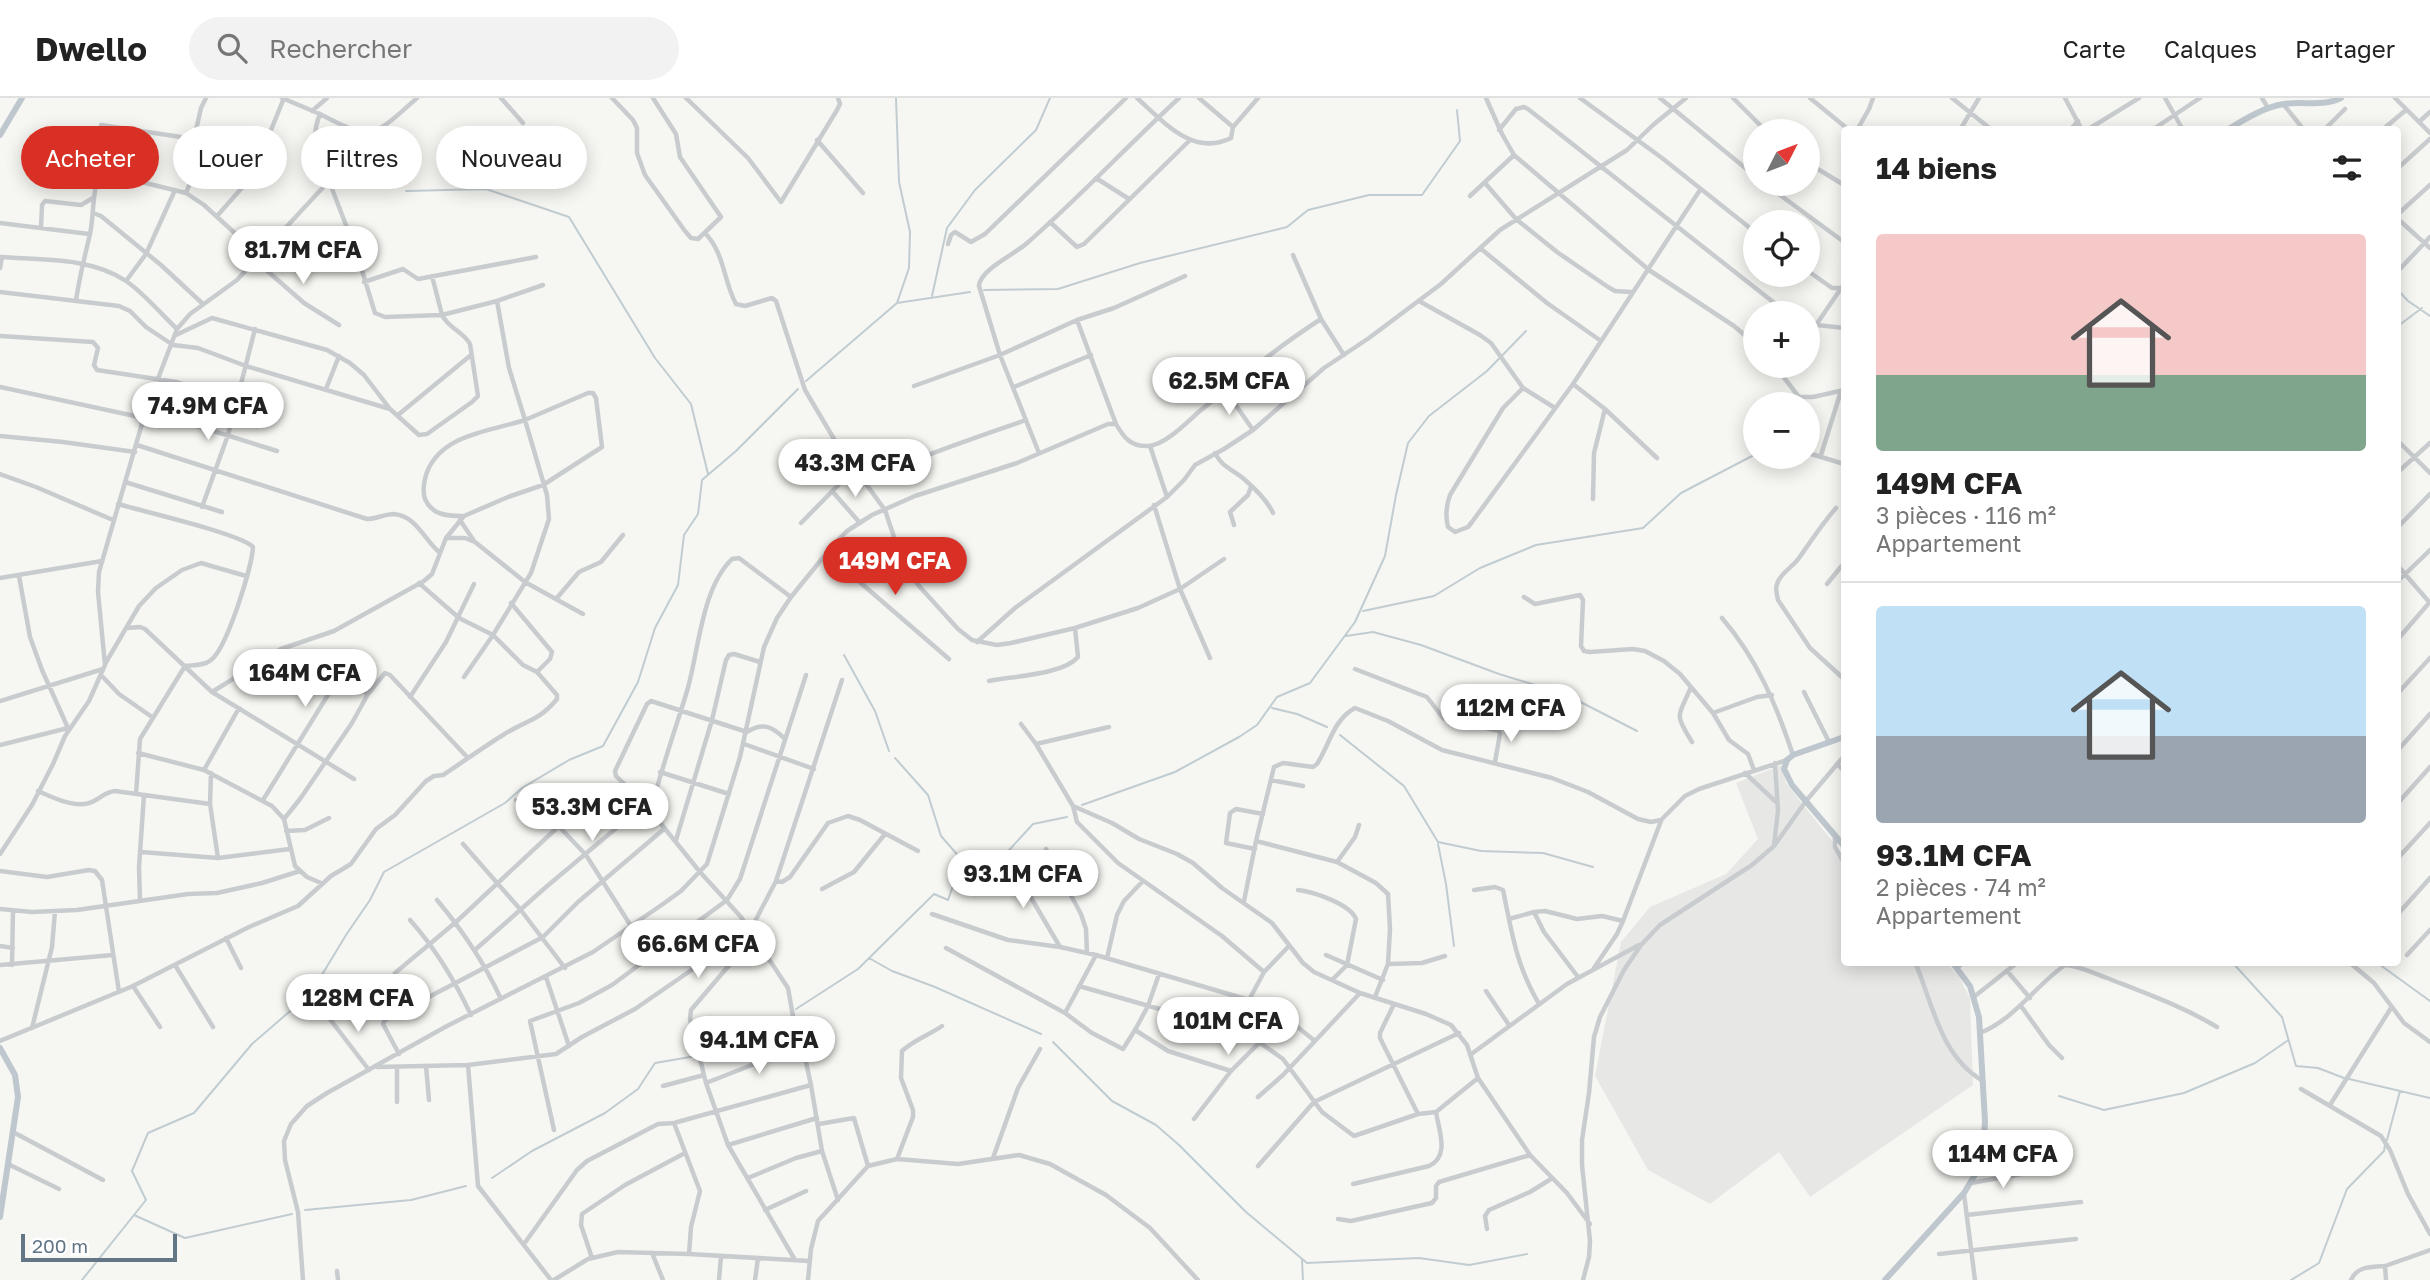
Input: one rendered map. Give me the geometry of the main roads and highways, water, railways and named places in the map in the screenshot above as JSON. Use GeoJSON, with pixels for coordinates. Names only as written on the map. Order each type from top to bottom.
{"type":"FeatureCollection","features":[{"type":"Feature","properties":{"kind":"waterway"},"geometry":{"type":"LineString","coordinates":[[896,98],[899,182],[910,232],[909,268],[897,303]]}},
{"type":"Feature","properties":{"kind":"waterway"},"geometry":{"type":"LineString","coordinates":[[932,296],[947,228],[975,190],[1036,130],[1050,98]]}},
{"type":"Feature","properties":{"kind":"waterway"},"geometry":{"type":"LineString","coordinates":[[984,290],[1058,289],[1140,263],[1287,227],[1308,210],[1369,195],[1422,195],[1460,141],[1457,110]]}},
{"type":"Feature","properties":{"kind":"waterway"},"geometry":{"type":"LineString","coordinates":[[406,191],[486,189],[569,217],[655,358],[691,404],[708,474]]}},
{"type":"Feature","properties":{"kind":"waterway"},"geometry":{"type":"LineString","coordinates":[[806,381],[897,303],[970,292]]}},
{"type":"Feature","properties":{"kind":"waterway"},"geometry":{"type":"LineString","coordinates":[[2401,293],[2430,316]]}},
{"type":"Feature","properties":{"kind":"waterway"},"geometry":{"type":"LineString","coordinates":[[2401,324],[2422,308]]}},
{"type":"Feature","properties":{"kind":"waterway"},"geometry":{"type":"LineString","coordinates":[[1082,805],[1175,772],[1257,725],[1277,697],[1310,683],[1355,622],[1385,556],[1408,443],[1429,416],[1487,371],[1526,331]]}},
{"type":"Feature","properties":{"kind":"waterway"},"geometry":{"type":"LineString","coordinates":[[82,1280],[146,1200],[132,1171],[148,1133],[194,1113],[252,1044],[311,993],[370,900],[384,872],[505,803],[522,788],[569,760],[603,746],[638,682],[655,628],[678,585],[684,535],[698,514],[702,480],[736,451],[798,389]]}},
{"type":"Feature","properties":{"kind":"waterway"},"geometry":{"type":"LineString","coordinates":[[1363,611],[1434,596],[1480,568],[1536,545],[1643,528],[1681,493],[1743,461]]}},
{"type":"Feature","properties":{"kind":"waterway"},"geometry":{"type":"LineString","coordinates":[[1346,636],[1373,632],[1421,645],[1499,674],[1565,694],[1637,731]]}},
{"type":"Feature","properties":{"kind":"waterway"},"geometry":{"type":"LineString","coordinates":[[844,655],[875,711],[889,751]]}},
{"type":"Feature","properties":{"kind":"waterway"},"geometry":{"type":"LineString","coordinates":[[1272,708],[1297,714],[1327,727]]}},
{"type":"Feature","properties":{"kind":"waterway"},"geometry":{"type":"LineString","coordinates":[[1340,735],[1404,786],[1438,842],[1481,851],[1543,853],[1593,867]]}},
{"type":"Feature","properties":{"kind":"waterway"},"geometry":{"type":"LineString","coordinates":[[895,758],[928,795],[941,836],[962,860]]}},
{"type":"Feature","properties":{"kind":"waterway"},"geometry":{"type":"LineString","coordinates":[[796,1009],[858,969],[934,894],[948,900],[962,860],[1000,860],[1033,824],[1067,817]]}},
{"type":"Feature","properties":{"kind":"waterway"},"geometry":{"type":"LineString","coordinates":[[1438,844],[1454,946]]}},
{"type":"Feature","properties":{"kind":"waterway"},"geometry":{"type":"LineString","coordinates":[[869,958],[892,971],[1041,1034]]}},
{"type":"Feature","properties":{"kind":"waterway"},"geometry":{"type":"LineString","coordinates":[[2236,966],[2282,1017],[2296,1066],[2318,1068],[2344,1078]]}},
{"type":"Feature","properties":{"kind":"waterway"},"geometry":{"type":"LineString","coordinates":[[2382,966],[2430,1001]]}},
{"type":"Feature","properties":{"kind":"waterway"},"geometry":{"type":"LineString","coordinates":[[703,1057],[786,1018]]}},
{"type":"Feature","properties":{"kind":"waterway"},"geometry":{"type":"LineString","coordinates":[[2059,1096],[2104,1110],[2184,1093],[2255,1063],[2287,1041]]}},
{"type":"Feature","properties":{"kind":"waterway"},"geometry":{"type":"LineString","coordinates":[[1053,1042],[1112,1101],[1156,1125],[1246,1212],[1307,1263],[1419,1258],[1469,1265],[1527,1254]]}},
{"type":"Feature","properties":{"kind":"waterway"},"geometry":{"type":"LineString","coordinates":[[492,1178],[532,1151],[605,1113],[638,1089],[655,1063],[696,1056]]}},
{"type":"Feature","properties":{"kind":"waterway"},"geometry":{"type":"LineString","coordinates":[[2349,1079],[2430,1098]]}},
{"type":"Feature","properties":{"kind":"waterway"},"geometry":{"type":"LineString","coordinates":[[2387,1140],[2400,1091]]}},
{"type":"Feature","properties":{"kind":"waterway"},"geometry":{"type":"LineString","coordinates":[[2291,1280],[2319,1263],[2347,1189],[2384,1151],[2385,1145]]}},
{"type":"Feature","properties":{"kind":"waterway"},"geometry":{"type":"LineString","coordinates":[[305,1210],[411,1200],[466,1186]]}},
{"type":"Feature","properties":{"kind":"waterway"},"geometry":{"type":"LineString","coordinates":[[134,1215],[185,1238],[292,1214]]}},
{"type":"Feature","properties":{"kind":"waterway"},"geometry":{"type":"LineString","coordinates":[[1302,1260],[1303,1280]]}}]}
